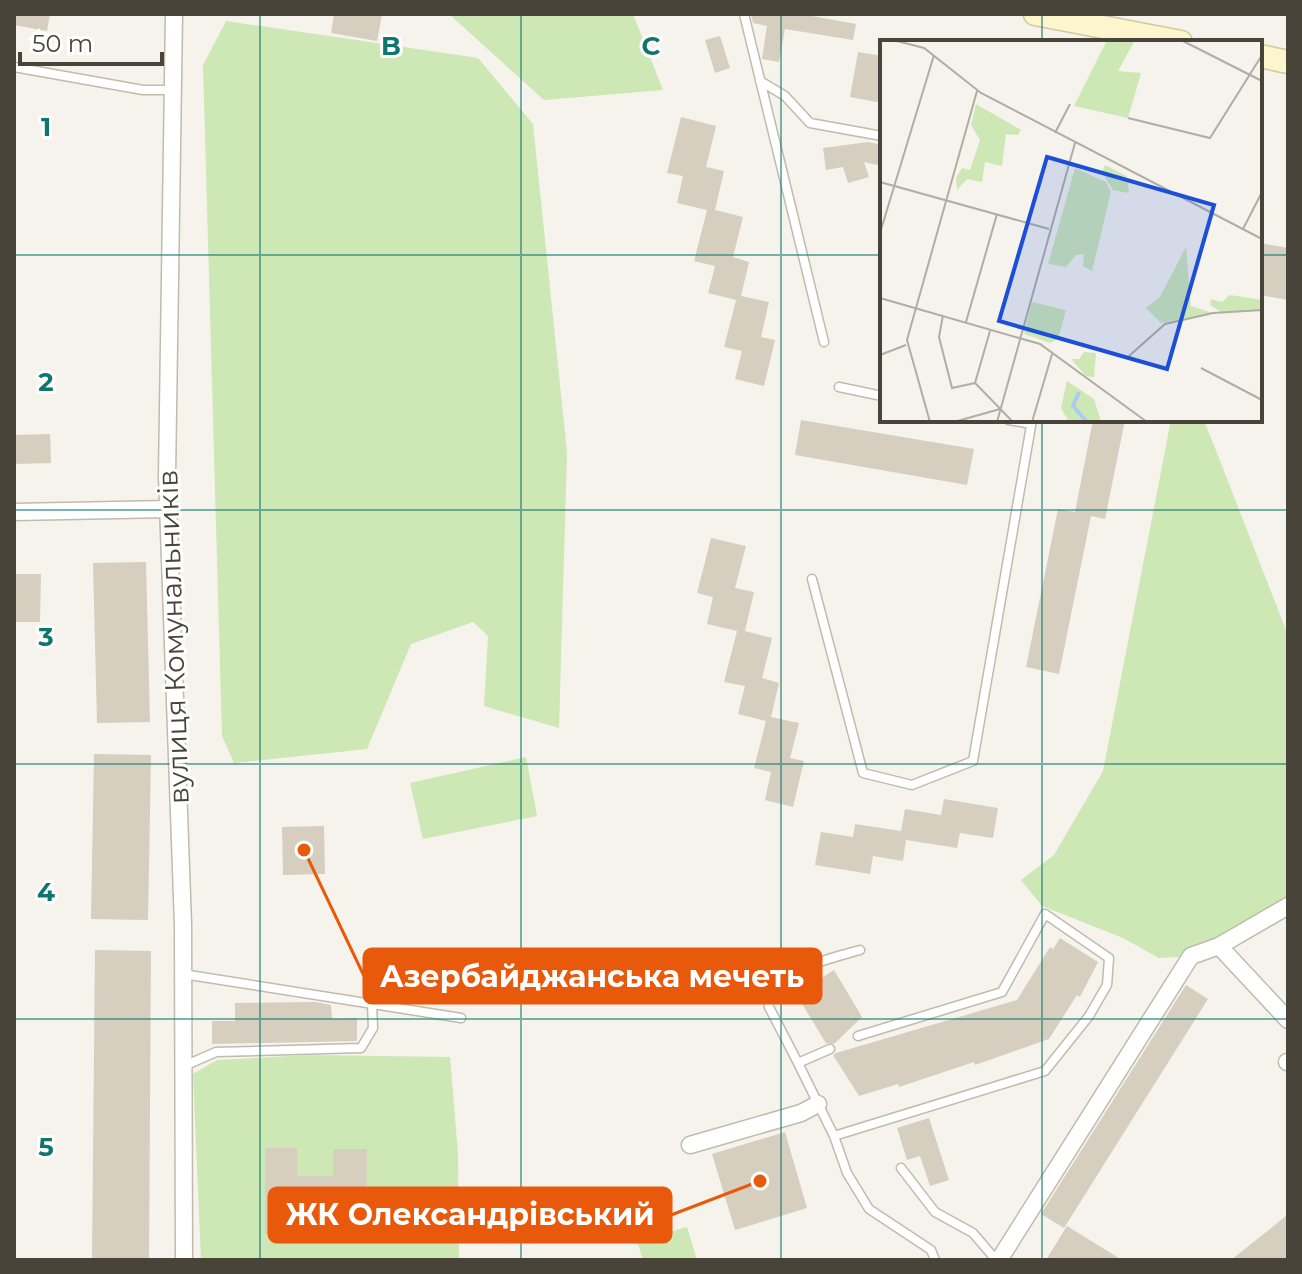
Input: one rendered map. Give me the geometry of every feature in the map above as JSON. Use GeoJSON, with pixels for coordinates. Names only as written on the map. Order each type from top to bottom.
{"type":"FeatureCollection","features":[{"type":"Feature","properties":{"kind":"street","name":"вулиця Комунальників"},"geometry":{"type":"LineString","coordinates":[[174,14],[168,509],[183,974],[184,1260]]}},
{"type":"Feature","properties":{"kind":"street"},"geometry":{"type":"LineString","coordinates":[[1035,14],[1124,37],[1158,40]]}},
{"type":"Feature","properties":{"kind":"street"},"geometry":{"type":"LineString","coordinates":[[1262,56],[1288,62]]}},
{"type":"Feature","properties":{"kind":"street"},"geometry":{"type":"LineString","coordinates":[[14,512],[168,509]]}},
{"type":"Feature","properties":{"kind":"street"},"geometry":{"type":"LineString","coordinates":[[998,1260],[1191,956],[1219,946],[1288,906]]}},
{"type":"Feature","properties":{"kind":"street"},"geometry":{"type":"LineString","coordinates":[[1219,946],[1288,1020]]}},
{"type":"Feature","properties":{"kind":"street"},"geometry":{"type":"LineString","coordinates":[[690,1145],[801,1113],[818,1104]]}},
{"type":"Feature","properties":{"kind":"lane"},"geometry":{"type":"LineString","coordinates":[[744,14],[824,342]]}},
{"type":"Feature","properties":{"kind":"lane"},"geometry":{"type":"LineString","coordinates":[[14,67],[143,90],[173,90]]}},
{"type":"Feature","properties":{"kind":"lane"},"geometry":{"type":"LineString","coordinates":[[760,80],[785,96],[810,123],[880,136]]}},
{"type":"Feature","properties":{"kind":"lane"},"geometry":{"type":"LineString","coordinates":[[839,387],[880,396]]}},
{"type":"Feature","properties":{"kind":"lane"},"geometry":{"type":"LineString","coordinates":[[812,579],[863,773],[912,785],[973,761],[1031,422]]}},
{"type":"Feature","properties":{"kind":"lane"},"geometry":{"type":"LineString","coordinates":[[834,1136],[1045,1071],[1089,1016],[1107,985],[1109,958],[1045,914],[1002,992],[858,1036]]}},
{"type":"Feature","properties":{"kind":"lane"},"geometry":{"type":"LineString","coordinates":[[860,950],[815,962],[776,985],[768,995],[769,1007],[834,1136],[847,1173],[869,1209],[931,1250],[935,1260]]}},
{"type":"Feature","properties":{"kind":"lane"},"geometry":{"type":"LineString","coordinates":[[183,974],[461,1018]]}},
{"type":"Feature","properties":{"kind":"lane"},"geometry":{"type":"LineString","coordinates":[[183,1067],[216,1052],[361,1048],[373,1028],[372,1004]]}},
{"type":"Feature","properties":{"kind":"lane"},"geometry":{"type":"LineString","coordinates":[[798,1063],[830,1049]]}},
{"type":"Feature","properties":{"kind":"lane"},"geometry":{"type":"LineString","coordinates":[[901,1168],[935,1212],[973,1233],[998,1260]]}},
{"type":"Feature","properties":{"kind":"green space"},"geometry":{"type":"Polygon","coordinates":[[[449,14],[633,14],[663,90],[544,100],[449,14]]]}},
{"type":"Feature","properties":{"kind":"green space"},"geometry":{"type":"Polygon","coordinates":[[[226,21],[478,58],[533,124],[567,452],[559,728],[484,706],[488,636],[473,622],[411,644],[367,749],[234,763],[222,736],[203,65],[226,21]]]}},
{"type":"Feature","properties":{"kind":"green space"},"geometry":{"type":"Polygon","coordinates":[[[1171,422],[1205,422],[1288,635],[1288,906],[1191,956],[1159,958],[1123,938],[1042,906],[1021,880],[1054,855],[1103,771],[1171,422]]]}},
{"type":"Feature","properties":{"kind":"green space"},"geometry":{"type":"Polygon","coordinates":[[[526,757],[537,816],[423,839],[410,783],[526,757]]]}},
{"type":"Feature","properties":{"kind":"green space"},"geometry":{"type":"Polygon","coordinates":[[[309,1055],[450,1057],[458,1154],[459,1260],[201,1260],[193,1074],[217,1060],[309,1055]]]}},
{"type":"Feature","properties":{"kind":"green space"},"geometry":{"type":"Polygon","coordinates":[[[687,1227],[697,1260],[643,1260],[637,1241],[687,1227]]]}},
{"type":"Feature","properties":{"kind":"building"},"geometry":{"type":"Polygon","coordinates":[[[14,14],[50,14],[47,31],[14,25],[14,14]]]}},
{"type":"Feature","properties":{"kind":"building"},"geometry":{"type":"Polygon","coordinates":[[[334,14],[382,14],[377,41],[331,33],[334,14]]]}},
{"type":"Feature","properties":{"kind":"building"},"geometry":{"type":"Polygon","coordinates":[[[751,14],[801,14],[856,24],[853,40],[785,29],[779,62],[762,59],[767,26],[753,23],[751,14]]]}},
{"type":"Feature","properties":{"kind":"building"},"geometry":{"type":"Polygon","coordinates":[[[720,36],[730,68],[715,73],[705,40],[720,36]]]}},
{"type":"Feature","properties":{"kind":"building"},"geometry":{"type":"Polygon","coordinates":[[[858,52],[880,56],[880,103],[850,97],[858,52]]]}},
{"type":"Feature","properties":{"kind":"building"},"geometry":{"type":"Polygon","coordinates":[[[681,117],[716,126],[706,167],[724,171],[715,210],[743,217],[733,257],[749,262],[741,296],[769,302],[761,337],[775,340],[764,386],[735,379],[742,351],[724,347],[736,300],[708,293],[715,266],[694,261],[707,210],[677,203],[683,176],[667,173],[681,117]]]}},
{"type":"Feature","properties":{"kind":"building"},"geometry":{"type":"Polygon","coordinates":[[[868,142],[880,145],[880,166],[864,162],[869,177],[848,183],[843,167],[826,170],[823,148],[868,142]]]}},
{"type":"Feature","properties":{"kind":"building"},"geometry":{"type":"Polygon","coordinates":[[[1262,243],[1288,248],[1288,300],[1262,295],[1262,243]]]}},
{"type":"Feature","properties":{"kind":"building"},"geometry":{"type":"Polygon","coordinates":[[[801,420],[974,449],[967,485],[795,455],[801,420]]]}},
{"type":"Feature","properties":{"kind":"building"},"geometry":{"type":"Polygon","coordinates":[[[1093,422],[1125,422],[1105,519],[1091,516],[1059,674],[1026,667],[1058,509],[1075,512],[1093,422]]]}},
{"type":"Feature","properties":{"kind":"building"},"geometry":{"type":"Polygon","coordinates":[[[50,434],[51,463],[14,464],[14,435],[50,434]]]}},
{"type":"Feature","properties":{"kind":"building"},"geometry":{"type":"Polygon","coordinates":[[[711,538],[746,546],[735,588],[754,592],[745,631],[772,638],[762,678],[779,683],[771,717],[799,723],[790,758],[804,761],[793,807],[765,800],[771,772],[754,768],[766,721],[738,714],[745,686],[724,682],[737,631],[707,624],[713,597],[697,593],[711,538]]]}},
{"type":"Feature","properties":{"kind":"building"},"geometry":{"type":"Polygon","coordinates":[[[146,562],[150,722],[97,723],[93,563],[146,562]]]}},
{"type":"Feature","properties":{"kind":"building"},"geometry":{"type":"Polygon","coordinates":[[[14,574],[41,574],[40,622],[14,622],[14,574]]]}},
{"type":"Feature","properties":{"kind":"building"},"geometry":{"type":"Polygon","coordinates":[[[94,754],[151,755],[148,920],[91,919],[94,754]]]}},
{"type":"Feature","properties":{"kind":"building"},"geometry":{"type":"Polygon","coordinates":[[[944,799],[998,808],[993,838],[960,833],[957,848],[906,840],[903,861],[873,856],[870,874],[815,865],[821,832],[853,837],[855,824],[901,831],[905,809],[941,815],[944,799]]]}},
{"type":"Feature","properties":{"kind":"building"},"geometry":{"type":"Polygon","coordinates":[[[324,826],[325,874],[283,875],[282,827],[324,826]]]}},
{"type":"Feature","properties":{"kind":"building"},"geometry":{"type":"Polygon","coordinates":[[[1060,938],[1098,962],[1080,997],[1077,995],[1049,1039],[975,1065],[974,1062],[899,1087],[898,1084],[859,1096],[833,1055],[1017,1000],[1050,947],[1053,949],[1060,938]]]}},
{"type":"Feature","properties":{"kind":"building"},"geometry":{"type":"Polygon","coordinates":[[[95,950],[151,951],[149,1260],[92,1260],[95,950]]]}},
{"type":"Feature","properties":{"kind":"building"},"geometry":{"type":"Polygon","coordinates":[[[834,970],[862,1017],[834,1044],[826,1043],[796,994],[834,970]]]}},
{"type":"Feature","properties":{"kind":"building"},"geometry":{"type":"Polygon","coordinates":[[[1186,985],[1208,999],[1064,1228],[1041,1214],[1186,985]]]}},
{"type":"Feature","properties":{"kind":"building"},"geometry":{"type":"Polygon","coordinates":[[[316,1002],[331,1005],[332,1019],[357,1018],[357,1041],[212,1044],[212,1021],[235,1021],[235,1003],[316,1002]]]}},
{"type":"Feature","properties":{"kind":"building"},"geometry":{"type":"Polygon","coordinates":[[[929,1118],[949,1180],[930,1186],[920,1156],[907,1160],[897,1128],[929,1118]]]}},
{"type":"Feature","properties":{"kind":"building"},"geometry":{"type":"Polygon","coordinates":[[[785,1132],[807,1208],[735,1230],[712,1154],[785,1132]]]}},
{"type":"Feature","properties":{"kind":"building"},"geometry":{"type":"Polygon","coordinates":[[[265,1148],[297,1148],[297,1176],[333,1176],[333,1149],[367,1149],[366,1237],[331,1237],[331,1203],[301,1203],[300,1234],[265,1234],[265,1148]]]}},
{"type":"Feature","properties":{"kind":"building"},"geometry":{"type":"Polygon","coordinates":[[[1288,1214],[1288,1260],[1231,1260],[1270,1229],[1288,1214]]]}},
{"type":"Feature","properties":{"kind":"building"},"geometry":{"type":"Polygon","coordinates":[[[1067,1226],[1122,1260],[1046,1260],[1067,1226]]]}},
{"type":"Feature","properties":{"kind":"place","name":"Азербайджанська мечеть"},"geometry":{"type":"Point","coordinates":[304,850]}},
{"type":"Feature","properties":{"kind":"place","name":"ЖК Олександрівський"},"geometry":{"type":"Point","coordinates":[760,1181]}}]}
